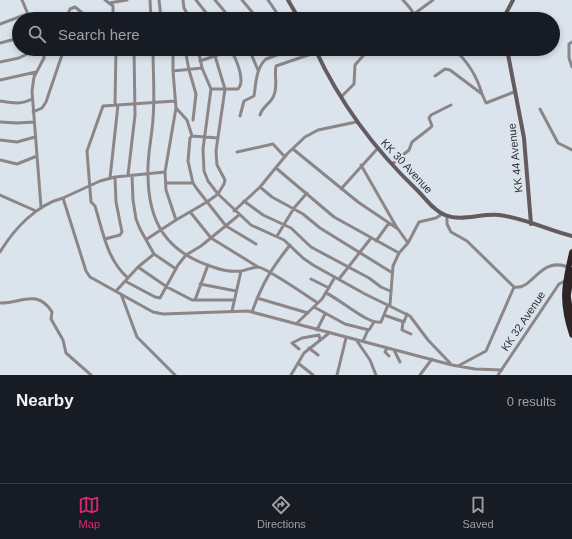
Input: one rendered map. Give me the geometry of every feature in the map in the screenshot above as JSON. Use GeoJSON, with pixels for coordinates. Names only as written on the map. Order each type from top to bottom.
{"type":"FeatureCollection","features":[{"type":"Feature","properties":{"kind":"highway"},"geometry":{"type":"LineString","coordinates":[[572,252],[564,304],[572,335]]}},
{"type":"Feature","properties":{"kind":"highway"},"geometry":{"type":"LineString","coordinates":[[567,281],[568,301],[572,323]]}},
{"type":"Feature","properties":{"kind":"main road"},"geometry":{"type":"LineString","coordinates":[[288,0],[295,12]]}},
{"type":"Feature","properties":{"kind":"main road"},"geometry":{"type":"LineString","coordinates":[[506,12],[511,1]]}},
{"type":"Feature","properties":{"kind":"main road","name":"KK 30 Avenue"},"geometry":{"type":"LineString","coordinates":[[319,56],[356,122],[392,164],[434,208],[447,216],[462,218],[497,215],[531,224]]}},
{"type":"Feature","properties":{"kind":"main road","name":"KK 44 Avenue"},"geometry":{"type":"LineString","coordinates":[[508,56],[524,138],[531,224]]}},
{"type":"Feature","properties":{"kind":"main road"},"geometry":{"type":"LineString","coordinates":[[531,224],[572,236]]}},
{"type":"Feature","properties":{"kind":"street"},"geometry":{"type":"LineString","coordinates":[[22,0],[26,12]]}},
{"type":"Feature","properties":{"kind":"street"},"geometry":{"type":"LineString","coordinates":[[105,0],[113,6],[113,12]]}},
{"type":"Feature","properties":{"kind":"street"},"geometry":{"type":"LineString","coordinates":[[109,3],[127,0]]}},
{"type":"Feature","properties":{"kind":"street"},"geometry":{"type":"LineString","coordinates":[[150,0],[151,12]]}},
{"type":"Feature","properties":{"kind":"street"},"geometry":{"type":"LineString","coordinates":[[159,0],[160,12]]}},
{"type":"Feature","properties":{"kind":"street"},"geometry":{"type":"LineString","coordinates":[[183,0],[186,12]]}},
{"type":"Feature","properties":{"kind":"street"},"geometry":{"type":"LineString","coordinates":[[196,0],[205,12]]}},
{"type":"Feature","properties":{"kind":"street"},"geometry":{"type":"LineString","coordinates":[[214,0],[225,12]]}},
{"type":"Feature","properties":{"kind":"street"},"geometry":{"type":"LineString","coordinates":[[242,0],[252,12]]}},
{"type":"Feature","properties":{"kind":"street"},"geometry":{"type":"LineString","coordinates":[[268,0],[276,12]]}},
{"type":"Feature","properties":{"kind":"street"},"geometry":{"type":"LineString","coordinates":[[403,0],[412,12]]}},
{"type":"Feature","properties":{"kind":"street"},"geometry":{"type":"LineString","coordinates":[[417,12],[432,0]]}},
{"type":"Feature","properties":{"kind":"street"},"geometry":{"type":"LineString","coordinates":[[69,12],[70,9],[75,7],[81,12]]}},
{"type":"Feature","properties":{"kind":"street"},"geometry":{"type":"LineString","coordinates":[[0,24],[12,20]]}},
{"type":"Feature","properties":{"kind":"street"},"geometry":{"type":"LineString","coordinates":[[0,43],[12,40]]}},
{"type":"Feature","properties":{"kind":"street"},"geometry":{"type":"LineString","coordinates":[[570,43],[569,58],[572,67]]}},
{"type":"Feature","properties":{"kind":"street"},"geometry":{"type":"LineString","coordinates":[[0,62],[23,56]]}},
{"type":"Feature","properties":{"kind":"street"},"geometry":{"type":"LineString","coordinates":[[41,208],[32,99],[33,83],[36,72],[44,56]]}},
{"type":"Feature","properties":{"kind":"street"},"geometry":{"type":"LineString","coordinates":[[33,112],[42,108],[46,102],[62,56]]}},
{"type":"Feature","properties":{"kind":"street"},"geometry":{"type":"LineString","coordinates":[[110,178],[116,105],[116,56]]}},
{"type":"Feature","properties":{"kind":"street"},"geometry":{"type":"LineString","coordinates":[[134,56],[135,104],[130,175],[136,219],[154,254],[176,269]]}},
{"type":"Feature","properties":{"kind":"street"},"geometry":{"type":"LineString","coordinates":[[153,56],[154,101],[147,172],[150,206],[160,230],[165,238],[186,255],[208,265],[241,271],[258,267]]}},
{"type":"Feature","properties":{"kind":"street"},"geometry":{"type":"LineString","coordinates":[[174,56],[173,71],[176,108],[166,172],[166,183],[169,203],[176,220]]}},
{"type":"Feature","properties":{"kind":"street"},"geometry":{"type":"LineString","coordinates":[[186,56],[196,94],[193,120]]}},
{"type":"Feature","properties":{"kind":"street"},"geometry":{"type":"LineString","coordinates":[[199,56],[202,68],[211,89],[204,136],[204,171],[208,181],[218,194],[234,211],[251,225],[276,236],[290,245],[303,258],[365,294],[407,314],[428,340],[452,364]]}},
{"type":"Feature","properties":{"kind":"street"},"geometry":{"type":"LineString","coordinates":[[147,239],[176,220],[191,213],[218,194],[225,180],[217,165],[216,151],[225,89],[215,56],[200,61]]}},
{"type":"Feature","properties":{"kind":"street"},"geometry":{"type":"LineString","coordinates":[[211,89],[240,89],[242,81],[233,56]]}},
{"type":"Feature","properties":{"kind":"street"},"geometry":{"type":"LineString","coordinates":[[252,56],[258,70]]}},
{"type":"Feature","properties":{"kind":"street"},"geometry":{"type":"LineString","coordinates":[[240,116],[244,101],[254,96],[258,70],[266,59],[274,56]]}},
{"type":"Feature","properties":{"kind":"street"},"geometry":{"type":"LineString","coordinates":[[260,115],[264,106],[272,100],[276,90],[276,66],[303,56]]}},
{"type":"Feature","properties":{"kind":"street"},"geometry":{"type":"LineString","coordinates":[[341,97],[354,84],[355,65],[363,56]]}},
{"type":"Feature","properties":{"kind":"street"},"geometry":{"type":"LineString","coordinates":[[461,56],[468,64],[476,78],[487,104],[514,92]]}},
{"type":"Feature","properties":{"kind":"street"},"geometry":{"type":"LineString","coordinates":[[173,71],[202,68]]}},
{"type":"Feature","properties":{"kind":"street"},"geometry":{"type":"LineString","coordinates":[[435,76],[445,69],[450,70],[482,94]]}},
{"type":"Feature","properties":{"kind":"street"},"geometry":{"type":"LineString","coordinates":[[0,80],[36,72]]}},
{"type":"Feature","properties":{"kind":"street"},"geometry":{"type":"LineString","coordinates":[[0,101],[18,104],[32,99]]}},
{"type":"Feature","properties":{"kind":"street"},"geometry":{"type":"LineString","coordinates":[[175,101],[154,101],[103,106],[88,146],[87,160],[91,202],[95,206],[115,265],[126,280],[158,298],[162,296],[176,269],[186,255],[211,238],[239,215]]}},
{"type":"Feature","properties":{"kind":"street"},"geometry":{"type":"LineString","coordinates":[[392,164],[409,150],[412,142],[432,126],[429,118],[430,115],[451,105]]}},
{"type":"Feature","properties":{"kind":"street"},"geometry":{"type":"LineString","coordinates":[[176,108],[187,120],[192,136],[190,138],[188,161],[193,183],[226,226],[256,244]]}},
{"type":"Feature","properties":{"kind":"street"},"geometry":{"type":"LineString","coordinates":[[540,109],[558,143],[572,150]]}},
{"type":"Feature","properties":{"kind":"street"},"geometry":{"type":"LineString","coordinates":[[0,122],[17,124],[34,122]]}},
{"type":"Feature","properties":{"kind":"street"},"geometry":{"type":"LineString","coordinates":[[234,211],[260,187],[293,149],[314,132],[356,122]]}},
{"type":"Feature","properties":{"kind":"street"},"geometry":{"type":"LineString","coordinates":[[192,136],[218,138]]}},
{"type":"Feature","properties":{"kind":"street"},"geometry":{"type":"LineString","coordinates":[[0,140],[17,142],[35,137]]}},
{"type":"Feature","properties":{"kind":"street"},"geometry":{"type":"LineString","coordinates":[[236,152],[273,144],[285,157]]}},
{"type":"Feature","properties":{"kind":"street"},"geometry":{"type":"LineString","coordinates":[[341,189],[361,165],[378,148]]}},
{"type":"Feature","properties":{"kind":"street"},"geometry":{"type":"LineString","coordinates":[[293,149],[341,189],[398,229]]}},
{"type":"Feature","properties":{"kind":"street"},"geometry":{"type":"LineString","coordinates":[[0,160],[17,164],[36,156]]}},
{"type":"Feature","properties":{"kind":"street"},"geometry":{"type":"LineString","coordinates":[[361,165],[398,229],[408,243]]}},
{"type":"Feature","properties":{"kind":"street"},"geometry":{"type":"LineString","coordinates":[[276,168],[334,217],[399,253]]}},
{"type":"Feature","properties":{"kind":"street"},"geometry":{"type":"LineString","coordinates":[[0,252],[14,232],[36,212],[52,201],[110,178],[147,172],[166,172]]}},
{"type":"Feature","properties":{"kind":"street"},"geometry":{"type":"LineString","coordinates":[[105,239],[120,235],[122,232],[116,202],[115,177]]}},
{"type":"Feature","properties":{"kind":"street"},"geometry":{"type":"LineString","coordinates":[[166,183],[193,183]]}},
{"type":"Feature","properties":{"kind":"street"},"geometry":{"type":"LineString","coordinates":[[260,187],[272,197],[294,208],[320,228],[391,272]]}},
{"type":"Feature","properties":{"kind":"street"},"geometry":{"type":"LineString","coordinates":[[276,236],[294,208],[307,193]]}},
{"type":"Feature","properties":{"kind":"street"},"geometry":{"type":"LineString","coordinates":[[0,195],[36,212]]}},
{"type":"Feature","properties":{"kind":"street"},"geometry":{"type":"LineString","coordinates":[[62,198],[86,271],[90,277],[158,313],[252,312],[328,334],[458,366],[502,370]]}},
{"type":"Feature","properties":{"kind":"street"},"geometry":{"type":"LineString","coordinates":[[244,202],[263,215],[285,223],[311,247],[390,291]]}},
{"type":"Feature","properties":{"kind":"street"},"geometry":{"type":"LineString","coordinates":[[191,213],[211,238],[258,267],[270,271],[293,288],[318,303]]}},
{"type":"Feature","properties":{"kind":"street"},"geometry":{"type":"LineString","coordinates":[[326,293],[374,322],[380,322],[389,305],[391,272],[399,253],[408,243],[419,222],[436,218],[442,214]]}},
{"type":"Feature","properties":{"kind":"street"},"geometry":{"type":"LineString","coordinates":[[447,216],[449,230],[467,241],[514,288]]}},
{"type":"Feature","properties":{"kind":"street"},"geometry":{"type":"LineString","coordinates":[[376,241],[389,223]]}},
{"type":"Feature","properties":{"kind":"street"},"geometry":{"type":"LineString","coordinates":[[296,324],[318,303],[358,252],[371,238]]}},
{"type":"Feature","properties":{"kind":"street"},"geometry":{"type":"LineString","coordinates":[[252,312],[270,271],[290,245]]}},
{"type":"Feature","properties":{"kind":"street"},"geometry":{"type":"LineString","coordinates":[[116,292],[138,267],[154,254]]}},
{"type":"Feature","properties":{"kind":"street"},"geometry":{"type":"LineString","coordinates":[[514,288],[522,287],[548,266],[558,264],[570,269]]}},
{"type":"Feature","properties":{"kind":"street"},"geometry":{"type":"LineString","coordinates":[[195,300],[208,265]]}},
{"type":"Feature","properties":{"kind":"street"},"geometry":{"type":"LineString","coordinates":[[138,267],[167,287],[195,300],[234,300]]}},
{"type":"Feature","properties":{"kind":"street"},"geometry":{"type":"LineString","coordinates":[[232,312],[241,271]]}},
{"type":"Feature","properties":{"kind":"street"},"geometry":{"type":"LineString","coordinates":[[311,278],[329,288]]}},
{"type":"Feature","properties":{"kind":"street","name":"KK 32 Avenue"},"geometry":{"type":"LineString","coordinates":[[498,375],[559,284],[567,281]]}},
{"type":"Feature","properties":{"kind":"street"},"geometry":{"type":"LineString","coordinates":[[200,284],[236,291]]}},
{"type":"Feature","properties":{"kind":"street"},"geometry":{"type":"LineString","coordinates":[[458,366],[486,352],[514,288]]}},
{"type":"Feature","properties":{"kind":"street"},"geometry":{"type":"LineString","coordinates":[[121,294],[137,337],[175,375]]}},
{"type":"Feature","properties":{"kind":"street"},"geometry":{"type":"LineString","coordinates":[[0,303],[29,298],[46,305],[52,312],[51,319],[63,340],[66,353],[91,375]]}},
{"type":"Feature","properties":{"kind":"street"},"geometry":{"type":"LineString","coordinates":[[257,298],[308,313]]}},
{"type":"Feature","properties":{"kind":"street"},"geometry":{"type":"LineString","coordinates":[[314,307],[345,324],[368,330]]}},
{"type":"Feature","properties":{"kind":"street"},"geometry":{"type":"LineString","coordinates":[[317,330],[325,314]]}},
{"type":"Feature","properties":{"kind":"street"},"geometry":{"type":"LineString","coordinates":[[407,314],[404,322],[403,321],[402,330],[411,334]]}},
{"type":"Feature","properties":{"kind":"street"},"geometry":{"type":"LineString","coordinates":[[384,315],[403,321]]}},
{"type":"Feature","properties":{"kind":"street"},"geometry":{"type":"LineString","coordinates":[[363,341],[374,322]]}},
{"type":"Feature","properties":{"kind":"street"},"geometry":{"type":"LineString","coordinates":[[292,375],[298,363],[309,348],[328,334]]}},
{"type":"Feature","properties":{"kind":"street"},"geometry":{"type":"LineString","coordinates":[[299,349],[292,343],[296,340],[319,335],[320,340]]}},
{"type":"Feature","properties":{"kind":"street"},"geometry":{"type":"LineString","coordinates":[[337,375],[346,338]]}},
{"type":"Feature","properties":{"kind":"street"},"geometry":{"type":"LineString","coordinates":[[357,341],[370,360],[376,375]]}},
{"type":"Feature","properties":{"kind":"street"},"geometry":{"type":"LineString","coordinates":[[309,348],[318,355]]}},
{"type":"Feature","properties":{"kind":"street"},"geometry":{"type":"LineString","coordinates":[[387,348],[385,352],[389,356]]}},
{"type":"Feature","properties":{"kind":"street"},"geometry":{"type":"LineString","coordinates":[[394,350],[400,362]]}},
{"type":"Feature","properties":{"kind":"street"},"geometry":{"type":"LineString","coordinates":[[420,375],[432,359]]}},
{"type":"Feature","properties":{"kind":"street"},"geometry":{"type":"LineString","coordinates":[[298,363],[313,374]]}}]}
